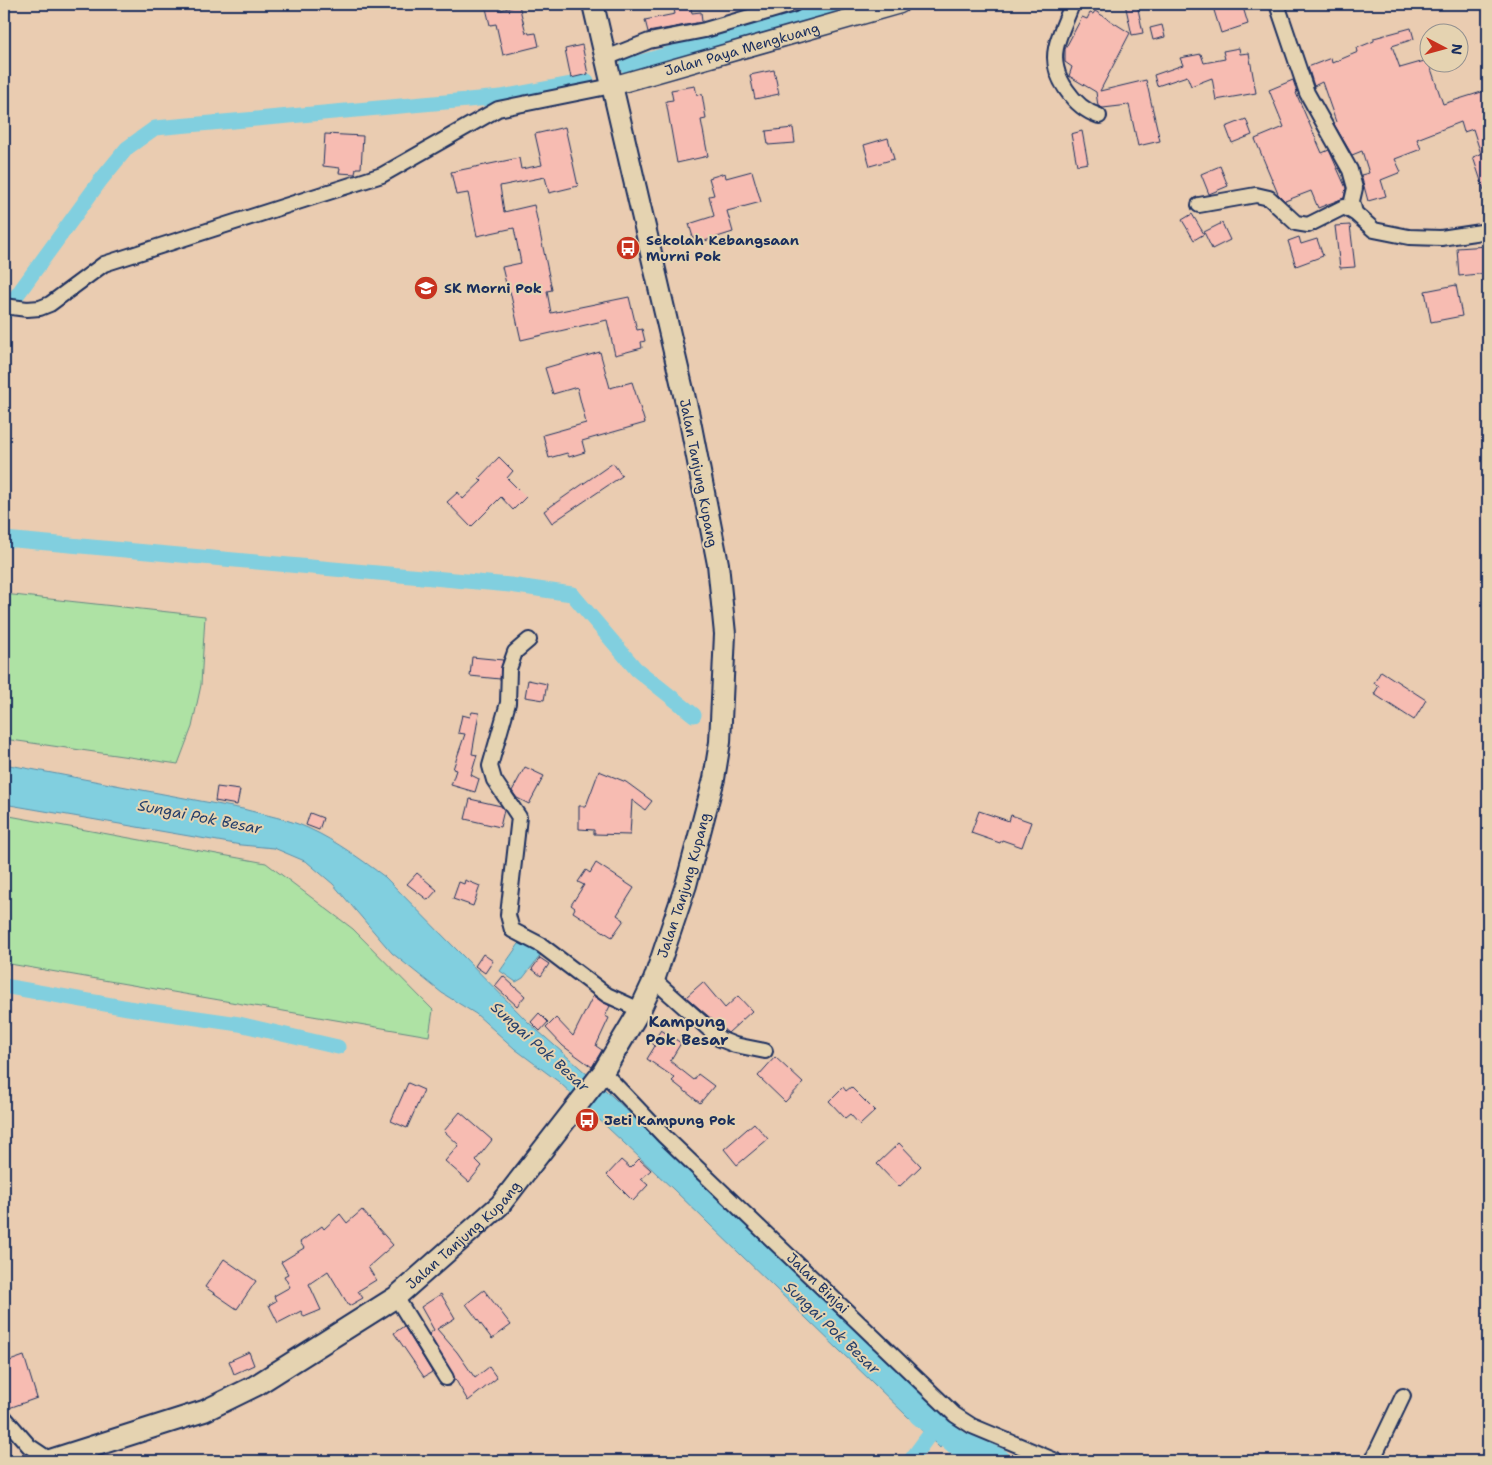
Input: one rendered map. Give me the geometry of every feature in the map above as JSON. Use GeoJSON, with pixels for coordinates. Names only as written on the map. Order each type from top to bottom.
{"type":"FeatureCollection","features":[{"type":"Feature","properties":{"kind":"main road","name":"Jalan Tanjung Kupang"},"geometry":{"type":"LineString","coordinates":[[48,1461],[204,1412],[255,1386],[396,1297],[500,1205],[575,1111],[603,1072],[640,1010],[654,980],[686,885],[714,779],[720,742],[725,634],[718,564],[697,454],[593,4]]}},
{"type":"Feature","properties":{"kind":"street"},"geometry":{"type":"LineString","coordinates":[[606,58],[649,41],[705,30],[794,4]]}},
{"type":"Feature","properties":{"kind":"street","name":"Jalan Paya Mengkuang"},"geometry":{"type":"LineString","coordinates":[[612,86],[900,4]]}},
{"type":"Feature","properties":{"kind":"street"},"geometry":{"type":"LineString","coordinates":[[1072,4],[1055,50],[1057,68],[1074,101],[1083,109],[1100,116]]}},
{"type":"Feature","properties":{"kind":"street"},"geometry":{"type":"LineString","coordinates":[[1278,4],[1307,93],[1350,170],[1355,188],[1352,202],[1355,214]]}},
{"type":"Feature","properties":{"kind":"street"},"geometry":{"type":"LineString","coordinates":[[4,306],[27,309],[40,308],[50,304],[104,264],[382,175],[498,109],[612,86]]}},
{"type":"Feature","properties":{"kind":"street"},"geometry":{"type":"LineString","coordinates":[[1199,205],[1256,195],[1269,198],[1296,223],[1308,225],[1344,207],[1374,230],[1409,237],[1441,238],[1488,231]]}},
{"type":"Feature","properties":{"kind":"street"},"geometry":{"type":"LineString","coordinates":[[529,640],[515,652],[509,669],[508,704],[490,766],[494,780],[519,817],[509,901],[509,924],[512,930],[541,945],[602,992],[640,1010]]}},
{"type":"Feature","properties":{"kind":"street"},"geometry":{"type":"LineString","coordinates":[[654,980],[720,1039],[735,1045],[765,1051]]}},
{"type":"Feature","properties":{"kind":"street","name":"Jalan Binjai"},"geometry":{"type":"LineString","coordinates":[[603,1072],[664,1136],[955,1415],[972,1426],[1056,1461]]}},
{"type":"Feature","properties":{"kind":"street"},"geometry":{"type":"LineString","coordinates":[[396,1297],[446,1378]]}},
{"type":"Feature","properties":{"kind":"street"},"geometry":{"type":"LineString","coordinates":[[1372,1461],[1403,1396]]}},
{"type":"Feature","properties":{"kind":"street"},"geometry":{"type":"LineString","coordinates":[[4,1417],[29,1446],[48,1461]]}},
{"type":"Feature","properties":{"kind":"green space"},"geometry":{"type":"Polygon","coordinates":[[[4,594],[205,616],[201,685],[192,727],[178,764],[4,739],[4,594]]]}},
{"type":"Feature","properties":{"kind":"green space"},"geometry":{"type":"Polygon","coordinates":[[[4,815],[266,863],[353,929],[433,1010],[429,1036],[4,963],[4,815]]]}},
{"type":"Feature","properties":{"kind":"water"},"geometry":{"type":"Polygon","coordinates":[[[4,764],[243,809],[294,822],[329,839],[358,858],[385,877],[529,1023],[613,1097],[957,1425],[940,1448],[673,1189],[559,1082],[515,1049],[476,1014],[442,993],[392,953],[333,884],[307,862],[274,848],[241,845],[4,804],[4,764]]]}},
{"type":"Feature","properties":{"kind":"water"},"geometry":{"type":"Polygon","coordinates":[[[521,941],[540,954],[540,956],[523,978],[516,982],[500,971],[521,941]]]}},
{"type":"Feature","properties":{"kind":"building"},"geometry":{"type":"Polygon","coordinates":[[[485,4],[500,4],[501,10],[519,5],[526,33],[536,33],[539,46],[503,55],[496,24],[490,25],[485,4]]]}},
{"type":"Feature","properties":{"kind":"building"},"geometry":{"type":"Polygon","coordinates":[[[673,4],[690,4],[692,13],[701,12],[702,22],[648,32],[645,20],[675,14],[673,4]]]}},
{"type":"Feature","properties":{"kind":"building"},"geometry":{"type":"Polygon","coordinates":[[[1125,4],[1137,4],[1143,33],[1132,35],[1125,4]]]}},
{"type":"Feature","properties":{"kind":"building"},"geometry":{"type":"Polygon","coordinates":[[[1212,4],[1242,4],[1248,24],[1221,33],[1212,4]]]}},
{"type":"Feature","properties":{"kind":"building"},"geometry":{"type":"Polygon","coordinates":[[[1095,11],[1130,33],[1100,91],[1146,80],[1160,141],[1138,146],[1129,105],[1103,108],[1098,106],[1096,92],[1069,76],[1072,67],[1065,62],[1065,49],[1082,17],[1087,19],[1090,13],[1093,14],[1095,11]]]}},
{"type":"Feature","properties":{"kind":"building"},"geometry":{"type":"Polygon","coordinates":[[[1162,25],[1165,37],[1153,40],[1150,28],[1162,25]]]}},
{"type":"Feature","properties":{"kind":"building"},"geometry":{"type":"Polygon","coordinates":[[[1411,28],[1414,39],[1392,46],[1400,68],[1420,62],[1420,72],[1432,72],[1443,104],[1488,90],[1488,196],[1486,196],[1473,157],[1481,154],[1473,129],[1464,132],[1461,122],[1417,139],[1421,149],[1395,159],[1401,172],[1381,180],[1386,196],[1368,201],[1361,175],[1369,173],[1362,151],[1352,155],[1334,124],[1336,122],[1322,82],[1314,86],[1308,67],[1331,58],[1332,63],[1358,52],[1357,48],[1374,41],[1374,38],[1411,28]]]}},
{"type":"Feature","properties":{"kind":"building"},"geometry":{"type":"Polygon","coordinates":[[[582,45],[588,74],[571,78],[565,49],[582,45]]]}},
{"type":"Feature","properties":{"kind":"building"},"geometry":{"type":"Polygon","coordinates":[[[1239,48],[1240,54],[1249,53],[1256,93],[1216,100],[1212,78],[1191,86],[1187,76],[1157,86],[1154,75],[1183,65],[1180,58],[1201,54],[1204,63],[1225,59],[1223,51],[1239,48]]]}},
{"type":"Feature","properties":{"kind":"building"},"geometry":{"type":"Polygon","coordinates":[[[774,70],[779,94],[755,99],[750,75],[774,70]]]}},
{"type":"Feature","properties":{"kind":"building"},"geometry":{"type":"Polygon","coordinates":[[[1293,80],[1296,93],[1322,153],[1329,150],[1346,188],[1344,198],[1318,208],[1311,191],[1285,201],[1278,194],[1255,139],[1284,127],[1269,90],[1293,80]]]}},
{"type":"Feature","properties":{"kind":"building"},"geometry":{"type":"Polygon","coordinates":[[[695,86],[697,95],[702,94],[706,119],[701,120],[708,156],[677,163],[666,101],[673,100],[671,90],[695,86]]]}},
{"type":"Feature","properties":{"kind":"building"},"geometry":{"type":"Polygon","coordinates":[[[1246,119],[1252,135],[1232,143],[1226,127],[1246,119]]]}},
{"type":"Feature","properties":{"kind":"building"},"geometry":{"type":"Polygon","coordinates":[[[565,127],[578,186],[549,193],[545,177],[500,186],[504,212],[534,205],[552,290],[547,291],[551,313],[629,297],[637,330],[642,329],[645,341],[641,342],[642,348],[615,355],[607,320],[521,340],[510,291],[508,292],[502,267],[521,263],[514,228],[477,236],[468,193],[456,195],[451,172],[519,158],[521,169],[542,165],[535,134],[565,127]]]}},
{"type":"Feature","properties":{"kind":"building"},"geometry":{"type":"Polygon","coordinates":[[[793,128],[795,143],[768,145],[766,131],[793,128]]]}},
{"type":"Feature","properties":{"kind":"building"},"geometry":{"type":"Polygon","coordinates":[[[1082,131],[1088,163],[1077,165],[1071,134],[1082,131]]]}},
{"type":"Feature","properties":{"kind":"building"},"geometry":{"type":"Polygon","coordinates":[[[325,134],[363,136],[361,168],[356,168],[355,174],[339,173],[340,168],[323,166],[325,134]]]}},
{"type":"Feature","properties":{"kind":"building"},"geometry":{"type":"Polygon","coordinates":[[[888,138],[894,159],[870,166],[864,145],[888,138]]]}},
{"type":"Feature","properties":{"kind":"building"},"geometry":{"type":"Polygon","coordinates":[[[1220,166],[1228,186],[1209,194],[1201,174],[1220,166]]]}},
{"type":"Feature","properties":{"kind":"building"},"geometry":{"type":"Polygon","coordinates":[[[752,171],[761,202],[727,211],[733,232],[695,244],[689,224],[714,216],[709,196],[714,195],[709,178],[725,173],[726,178],[752,171]]]}},
{"type":"Feature","properties":{"kind":"building"},"geometry":{"type":"Polygon","coordinates":[[[1192,214],[1204,234],[1194,240],[1182,220],[1192,214]]]}},
{"type":"Feature","properties":{"kind":"building"},"geometry":{"type":"Polygon","coordinates":[[[1222,223],[1230,240],[1212,249],[1204,232],[1222,223]]]}},
{"type":"Feature","properties":{"kind":"building"},"geometry":{"type":"Polygon","coordinates":[[[1350,225],[1355,267],[1340,268],[1335,226],[1350,225]]]}},
{"type":"Feature","properties":{"kind":"building"},"geometry":{"type":"Polygon","coordinates":[[[1299,237],[1301,244],[1317,239],[1323,256],[1296,266],[1288,241],[1299,237]]]}},
{"type":"Feature","properties":{"kind":"building"},"geometry":{"type":"Polygon","coordinates":[[[1488,246],[1488,273],[1459,276],[1457,248],[1488,246]]]}},
{"type":"Feature","properties":{"kind":"building"},"geometry":{"type":"Polygon","coordinates":[[[1456,285],[1462,316],[1431,322],[1425,291],[1456,285]]]}},
{"type":"Feature","properties":{"kind":"building"},"geometry":{"type":"Polygon","coordinates":[[[600,352],[610,388],[632,382],[645,423],[582,441],[585,452],[569,457],[567,453],[549,458],[543,435],[586,423],[577,387],[553,394],[545,368],[600,352]]]}},
{"type":"Feature","properties":{"kind":"building"},"geometry":{"type":"Polygon","coordinates":[[[499,457],[513,471],[507,478],[526,497],[513,510],[501,497],[471,527],[447,502],[458,492],[463,499],[482,481],[479,478],[499,457]]]}},
{"type":"Feature","properties":{"kind":"building"},"geometry":{"type":"Polygon","coordinates":[[[613,463],[622,476],[552,523],[544,511],[613,463]]]}},
{"type":"Feature","properties":{"kind":"building"},"geometry":{"type":"Polygon","coordinates":[[[472,657],[503,660],[500,679],[470,676],[472,657]]]}},
{"type":"Feature","properties":{"kind":"building"},"geometry":{"type":"Polygon","coordinates":[[[1381,671],[1426,700],[1414,720],[1374,694],[1379,686],[1374,683],[1381,671]]]}},
{"type":"Feature","properties":{"kind":"building"},"geometry":{"type":"Polygon","coordinates":[[[528,680],[547,684],[544,700],[525,697],[528,680]]]}},
{"type":"Feature","properties":{"kind":"building"},"geometry":{"type":"Polygon","coordinates":[[[472,712],[479,713],[472,754],[477,755],[471,775],[479,779],[475,792],[451,785],[456,770],[453,769],[465,734],[458,733],[462,715],[470,717],[472,712]]]}},
{"type":"Feature","properties":{"kind":"building"},"geometry":{"type":"Polygon","coordinates":[[[525,767],[544,776],[529,804],[517,798],[512,791],[525,767]]]}},
{"type":"Feature","properties":{"kind":"building"},"geometry":{"type":"Polygon","coordinates":[[[599,771],[626,782],[652,801],[645,810],[632,800],[630,835],[594,834],[594,830],[579,829],[579,806],[586,806],[599,771]]]}},
{"type":"Feature","properties":{"kind":"building"},"geometry":{"type":"Polygon","coordinates":[[[217,787],[240,790],[237,805],[215,801],[217,787]]]}},
{"type":"Feature","properties":{"kind":"building"},"geometry":{"type":"Polygon","coordinates":[[[470,799],[501,806],[504,810],[500,827],[465,819],[470,799]]]}},
{"type":"Feature","properties":{"kind":"building"},"geometry":{"type":"Polygon","coordinates":[[[979,811],[1009,821],[1011,815],[1031,822],[1022,847],[1002,840],[1000,843],[971,833],[979,811]]]}},
{"type":"Feature","properties":{"kind":"building"},"geometry":{"type":"Polygon","coordinates":[[[310,813],[323,818],[319,830],[306,825],[310,813]]]}},
{"type":"Feature","properties":{"kind":"building"},"geometry":{"type":"Polygon","coordinates":[[[596,863],[634,888],[617,915],[624,920],[612,937],[573,912],[575,908],[571,905],[584,885],[578,882],[586,870],[590,873],[596,863]]]}},
{"type":"Feature","properties":{"kind":"building"},"geometry":{"type":"Polygon","coordinates":[[[417,873],[437,890],[428,900],[407,884],[417,873]]]}},
{"type":"Feature","properties":{"kind":"building"},"geometry":{"type":"Polygon","coordinates":[[[465,880],[480,886],[473,906],[453,899],[459,882],[464,884],[465,880]]]}},
{"type":"Feature","properties":{"kind":"building"},"geometry":{"type":"Polygon","coordinates":[[[483,954],[493,961],[485,973],[475,966],[483,954]]]}},
{"type":"Feature","properties":{"kind":"building"},"geometry":{"type":"Polygon","coordinates":[[[540,958],[549,964],[541,976],[532,969],[540,958]]]}},
{"type":"Feature","properties":{"kind":"building"},"geometry":{"type":"Polygon","coordinates":[[[503,976],[525,996],[517,1006],[495,986],[503,976]]]}},
{"type":"Feature","properties":{"kind":"building"},"geometry":{"type":"Polygon","coordinates":[[[703,982],[725,1008],[738,996],[752,1011],[728,1033],[686,997],[703,982]]]}},
{"type":"Feature","properties":{"kind":"building"},"geometry":{"type":"Polygon","coordinates":[[[593,996],[610,1006],[605,1016],[609,1018],[596,1046],[602,1050],[592,1067],[563,1046],[546,1028],[556,1018],[573,1036],[593,996]]]}},
{"type":"Feature","properties":{"kind":"building"},"geometry":{"type":"Polygon","coordinates":[[[539,1013],[548,1022],[540,1031],[531,1022],[539,1013]]]}},
{"type":"Feature","properties":{"kind":"building"},"geometry":{"type":"Polygon","coordinates":[[[661,1030],[681,1043],[670,1061],[694,1080],[698,1074],[714,1086],[700,1103],[672,1081],[675,1078],[647,1059],[655,1046],[652,1043],[661,1030]]]}},
{"type":"Feature","properties":{"kind":"building"},"geometry":{"type":"Polygon","coordinates":[[[775,1057],[803,1083],[785,1102],[758,1076],[775,1057]]]}},
{"type":"Feature","properties":{"kind":"building"},"geometry":{"type":"Polygon","coordinates":[[[408,1083],[424,1090],[407,1128],[391,1121],[408,1083]]]}},
{"type":"Feature","properties":{"kind":"building"},"geometry":{"type":"Polygon","coordinates":[[[843,1087],[846,1091],[851,1087],[875,1111],[860,1125],[850,1114],[845,1118],[829,1101],[843,1087]]]}},
{"type":"Feature","properties":{"kind":"building"},"geometry":{"type":"Polygon","coordinates":[[[460,1112],[492,1140],[476,1160],[482,1166],[469,1182],[445,1161],[459,1145],[444,1131],[460,1112]]]}},
{"type":"Feature","properties":{"kind":"building"},"geometry":{"type":"Polygon","coordinates":[[[754,1123],[768,1139],[737,1165],[724,1149],[754,1123]]]}},
{"type":"Feature","properties":{"kind":"building"},"geometry":{"type":"Polygon","coordinates":[[[899,1143],[921,1166],[899,1187],[877,1164],[899,1143]]]}},
{"type":"Feature","properties":{"kind":"building"},"geometry":{"type":"Polygon","coordinates":[[[639,1159],[651,1170],[641,1179],[648,1185],[633,1201],[607,1175],[621,1160],[630,1168],[639,1159]]]}},
{"type":"Feature","properties":{"kind":"building"},"geometry":{"type":"Polygon","coordinates":[[[362,1210],[393,1245],[368,1267],[376,1280],[358,1291],[363,1298],[349,1306],[328,1271],[309,1284],[321,1310],[304,1317],[301,1311],[278,1323],[269,1305],[276,1301],[274,1296],[290,1287],[284,1276],[288,1274],[281,1262],[304,1248],[300,1242],[322,1226],[324,1229],[340,1214],[347,1223],[362,1210]]]}},
{"type":"Feature","properties":{"kind":"building"},"geometry":{"type":"Polygon","coordinates":[[[224,1259],[256,1281],[237,1309],[205,1287],[224,1259]]]}},
{"type":"Feature","properties":{"kind":"building"},"geometry":{"type":"Polygon","coordinates":[[[484,1290],[511,1325],[492,1339],[466,1304],[484,1290]]]}},
{"type":"Feature","properties":{"kind":"building"},"geometry":{"type":"Polygon","coordinates":[[[441,1294],[455,1318],[437,1329],[457,1352],[475,1378],[489,1367],[497,1378],[468,1401],[429,1334],[434,1330],[421,1307],[441,1294]]]}},
{"type":"Feature","properties":{"kind":"building"},"geometry":{"type":"Polygon","coordinates":[[[404,1326],[432,1372],[424,1377],[394,1333],[404,1326]]]}},
{"type":"Feature","properties":{"kind":"building"},"geometry":{"type":"Polygon","coordinates":[[[249,1352],[254,1365],[234,1374],[229,1361],[249,1352]]]}},
{"type":"Feature","properties":{"kind":"building"},"geometry":{"type":"Polygon","coordinates":[[[24,1356],[37,1398],[9,1408],[4,1391],[4,1363],[24,1356]]]}},
{"type":"Feature","properties":{"kind":"waterway"},"geometry":{"type":"LineString","coordinates":[[627,66],[845,4]]}},
{"type":"Feature","properties":{"kind":"waterway"},"geometry":{"type":"LineString","coordinates":[[4,313],[100,181],[127,148],[155,128],[501,97],[587,81]]}},
{"type":"Feature","properties":{"kind":"waterway"},"geometry":{"type":"LineString","coordinates":[[4,539],[510,585],[572,594],[636,669],[694,715]]}},
{"type":"Feature","properties":{"kind":"waterway"},"geometry":{"type":"LineString","coordinates":[[4,986],[128,1008],[239,1024],[338,1047]]}},
{"type":"Feature","properties":{"kind":"waterway","name":"Sungai Pok Besar"},"geometry":{"type":"LineString","coordinates":[[921,1413],[957,1443],[998,1461]]}},
{"type":"Feature","properties":{"kind":"waterway"},"geometry":{"type":"LineString","coordinates":[[910,1461],[936,1426]]}},
{"type":"Feature","properties":{"kind":"place","name":"Sekolah Kebangsaan Murni Pok"},"geometry":{"type":"Point","coordinates":[628,248]}},
{"type":"Feature","properties":{"kind":"place","name":"SK Morni Pok"},"geometry":{"type":"Point","coordinates":[426,288]}},
{"type":"Feature","properties":{"kind":"place","name":"Jeti Kampung Pok"},"geometry":{"type":"Point","coordinates":[587,1120]}},
{"type":"Feature","properties":{"kind":"district","name":"Kampung Pok Besar"},"geometry":{"type":"Point","coordinates":[687,1030]}}]}
